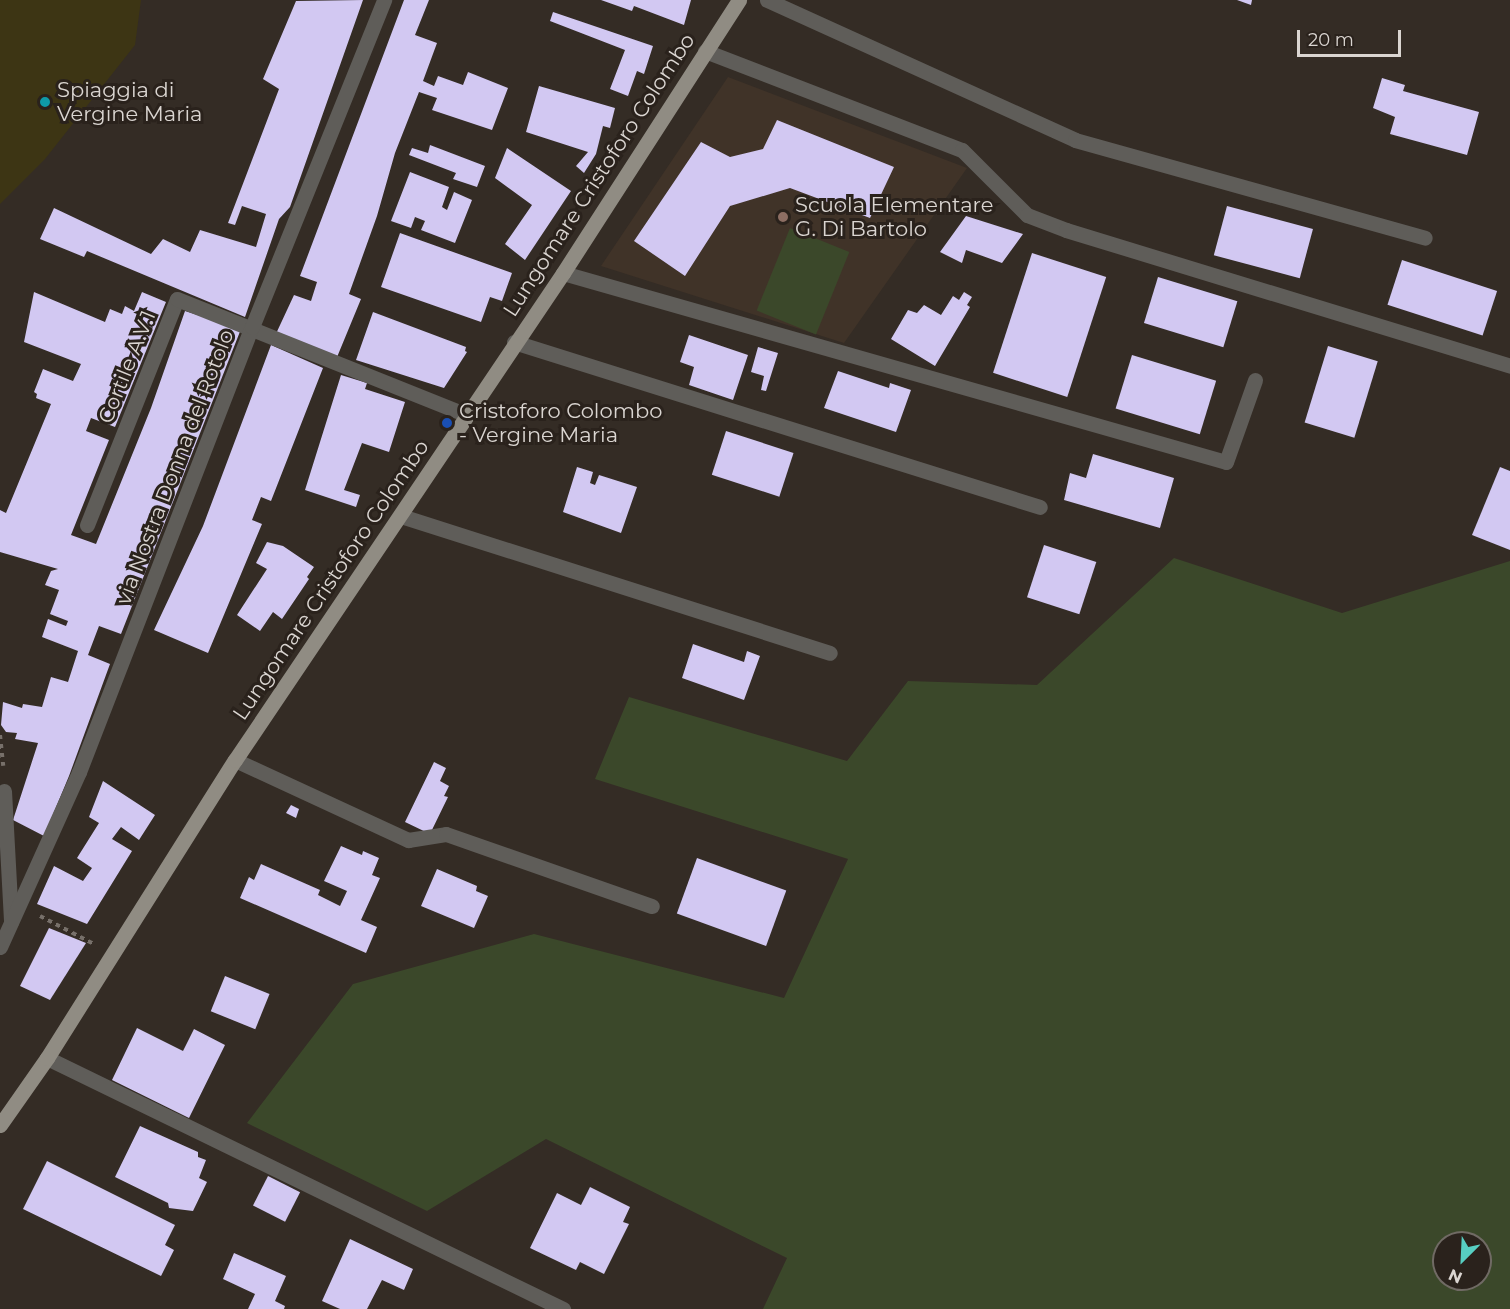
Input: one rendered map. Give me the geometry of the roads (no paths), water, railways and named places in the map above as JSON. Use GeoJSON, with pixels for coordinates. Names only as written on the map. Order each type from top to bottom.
{"type":"FeatureCollection","features":[{"type":"Feature","properties":{"kind":"main road","name":"Lungomare Cristoforo Colombo"},"geometry":{"type":"LineString","coordinates":[[0,1125],[47,1058],[111,953],[235,760],[562,273],[739,0]]}},
{"type":"Feature","properties":{"kind":"street","name":"via Nostra Donna del Rotolo"},"geometry":{"type":"LineString","coordinates":[[0,947],[79,772],[252,327],[384,0]]}},
{"type":"Feature","properties":{"kind":"street"},"geometry":{"type":"LineString","coordinates":[[766,0],[1074,140],[1425,238]]}},
{"type":"Feature","properties":{"kind":"street"},"geometry":{"type":"LineString","coordinates":[[705,51],[962,150],[1027,215],[1066,230],[1510,366]]}},
{"type":"Feature","properties":{"kind":"street"},"geometry":{"type":"LineString","coordinates":[[562,273],[1226,462],[1255,380]]}},
{"type":"Feature","properties":{"kind":"street","name":"Cortile A.V.1"},"geometry":{"type":"LineString","coordinates":[[87,525],[177,299],[252,327]]}},
{"type":"Feature","properties":{"kind":"street"},"geometry":{"type":"LineString","coordinates":[[252,327],[467,415]]}},
{"type":"Feature","properties":{"kind":"street"},"geometry":{"type":"LineString","coordinates":[[514,342],[1040,507]]}},
{"type":"Feature","properties":{"kind":"street"},"geometry":{"type":"LineString","coordinates":[[400,516],[830,653]]}},
{"type":"Feature","properties":{"kind":"street"},"geometry":{"type":"LineString","coordinates":[[235,760],[408,840],[446,834],[652,906]]}},
{"type":"Feature","properties":{"kind":"street"},"geometry":{"type":"LineString","coordinates":[[4,791],[11,925]]}},
{"type":"Feature","properties":{"kind":"street"},"geometry":{"type":"LineString","coordinates":[[47,1058],[563,1309]]}},
{"type":"Feature","properties":{"kind":"place","name":"Spiaggia di Vergine Maria"},"geometry":{"type":"Point","coordinates":[45,102]}},
{"type":"Feature","properties":{"kind":"place","name":"Scuola Elementare G. Di Bartolo"},"geometry":{"type":"Point","coordinates":[783,217]}},
{"type":"Feature","properties":{"kind":"place","name":"Cristoforo Colombo - Vergine Maria"},"geometry":{"type":"Point","coordinates":[447,423]}}]}
